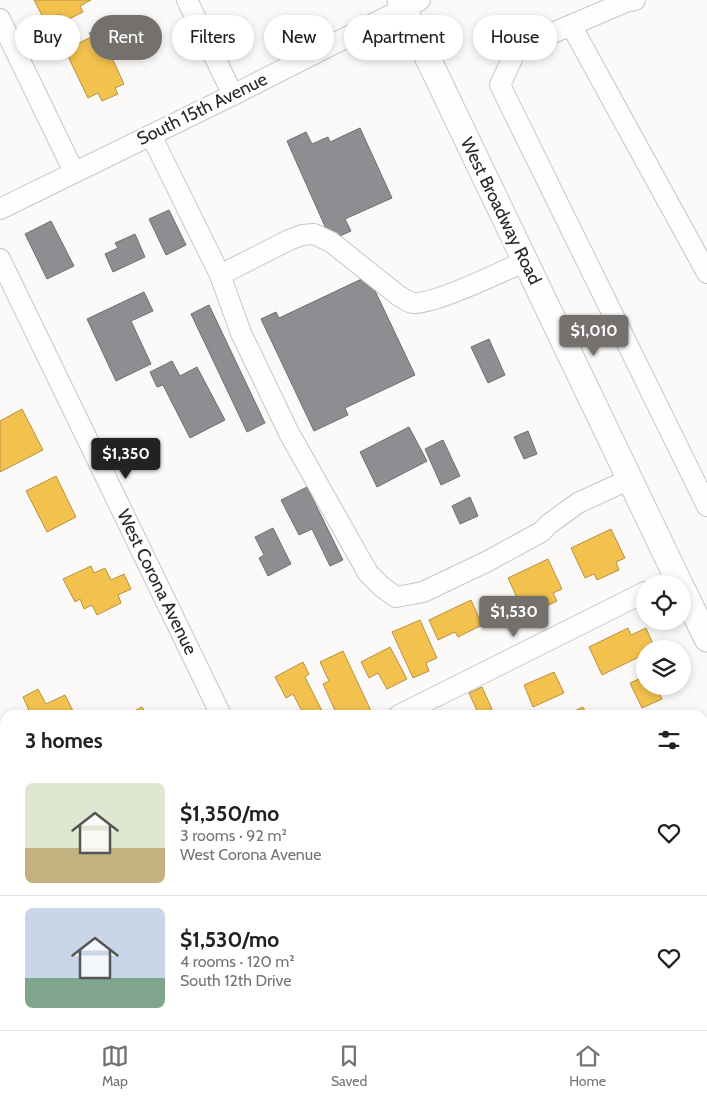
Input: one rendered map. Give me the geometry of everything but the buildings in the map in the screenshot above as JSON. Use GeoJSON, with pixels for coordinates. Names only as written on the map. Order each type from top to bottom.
{"type":"FeatureCollection","features":[{"type":"Feature","properties":{"kind":"main road","name":"West Broadway Road"},"geometry":{"type":"LineString","coordinates":[[408,3],[525,261],[630,479],[672,575]]}},
{"type":"Feature","properties":{"kind":"main road","name":"West Broadway Road"},"geometry":{"type":"LineString","coordinates":[[691,611],[707,639]]}},
{"type":"Feature","properties":{"kind":"street"},"geometry":{"type":"LineString","coordinates":[[187,0],[233,95]]}},
{"type":"Feature","properties":{"kind":"street"},"geometry":{"type":"LineString","coordinates":[[635,0],[628,1],[518,48],[500,85],[707,506]]}},
{"type":"Feature","properties":{"kind":"street","name":"South 15th Avenue"},"geometry":{"type":"LineString","coordinates":[[0,209],[233,95],[408,3]]}},
{"type":"Feature","properties":{"kind":"street"},"geometry":{"type":"LineString","coordinates":[[0,19],[74,172]]}},
{"type":"Feature","properties":{"kind":"street"},"geometry":{"type":"LineString","coordinates":[[571,25],[707,273]]}},
{"type":"Feature","properties":{"kind":"street"},"geometry":{"type":"LineString","coordinates":[[152,135],[220,275],[241,333],[289,433],[368,573],[382,588],[396,597],[423,592],[488,561],[542,532],[549,524],[578,503],[630,479]]}},
{"type":"Feature","properties":{"kind":"street"},"geometry":{"type":"LineString","coordinates":[[220,275],[289,240],[302,235],[314,234],[331,242],[399,296],[410,303],[419,303],[441,297],[525,261]]}},
{"type":"Feature","properties":{"kind":"street","name":"West Corona Avenue"},"geometry":{"type":"LineString","coordinates":[[0,259],[219,710]]}},
{"type":"Feature","properties":{"kind":"street"},"geometry":{"type":"LineString","coordinates":[[409,710],[636,596]]}}]}
